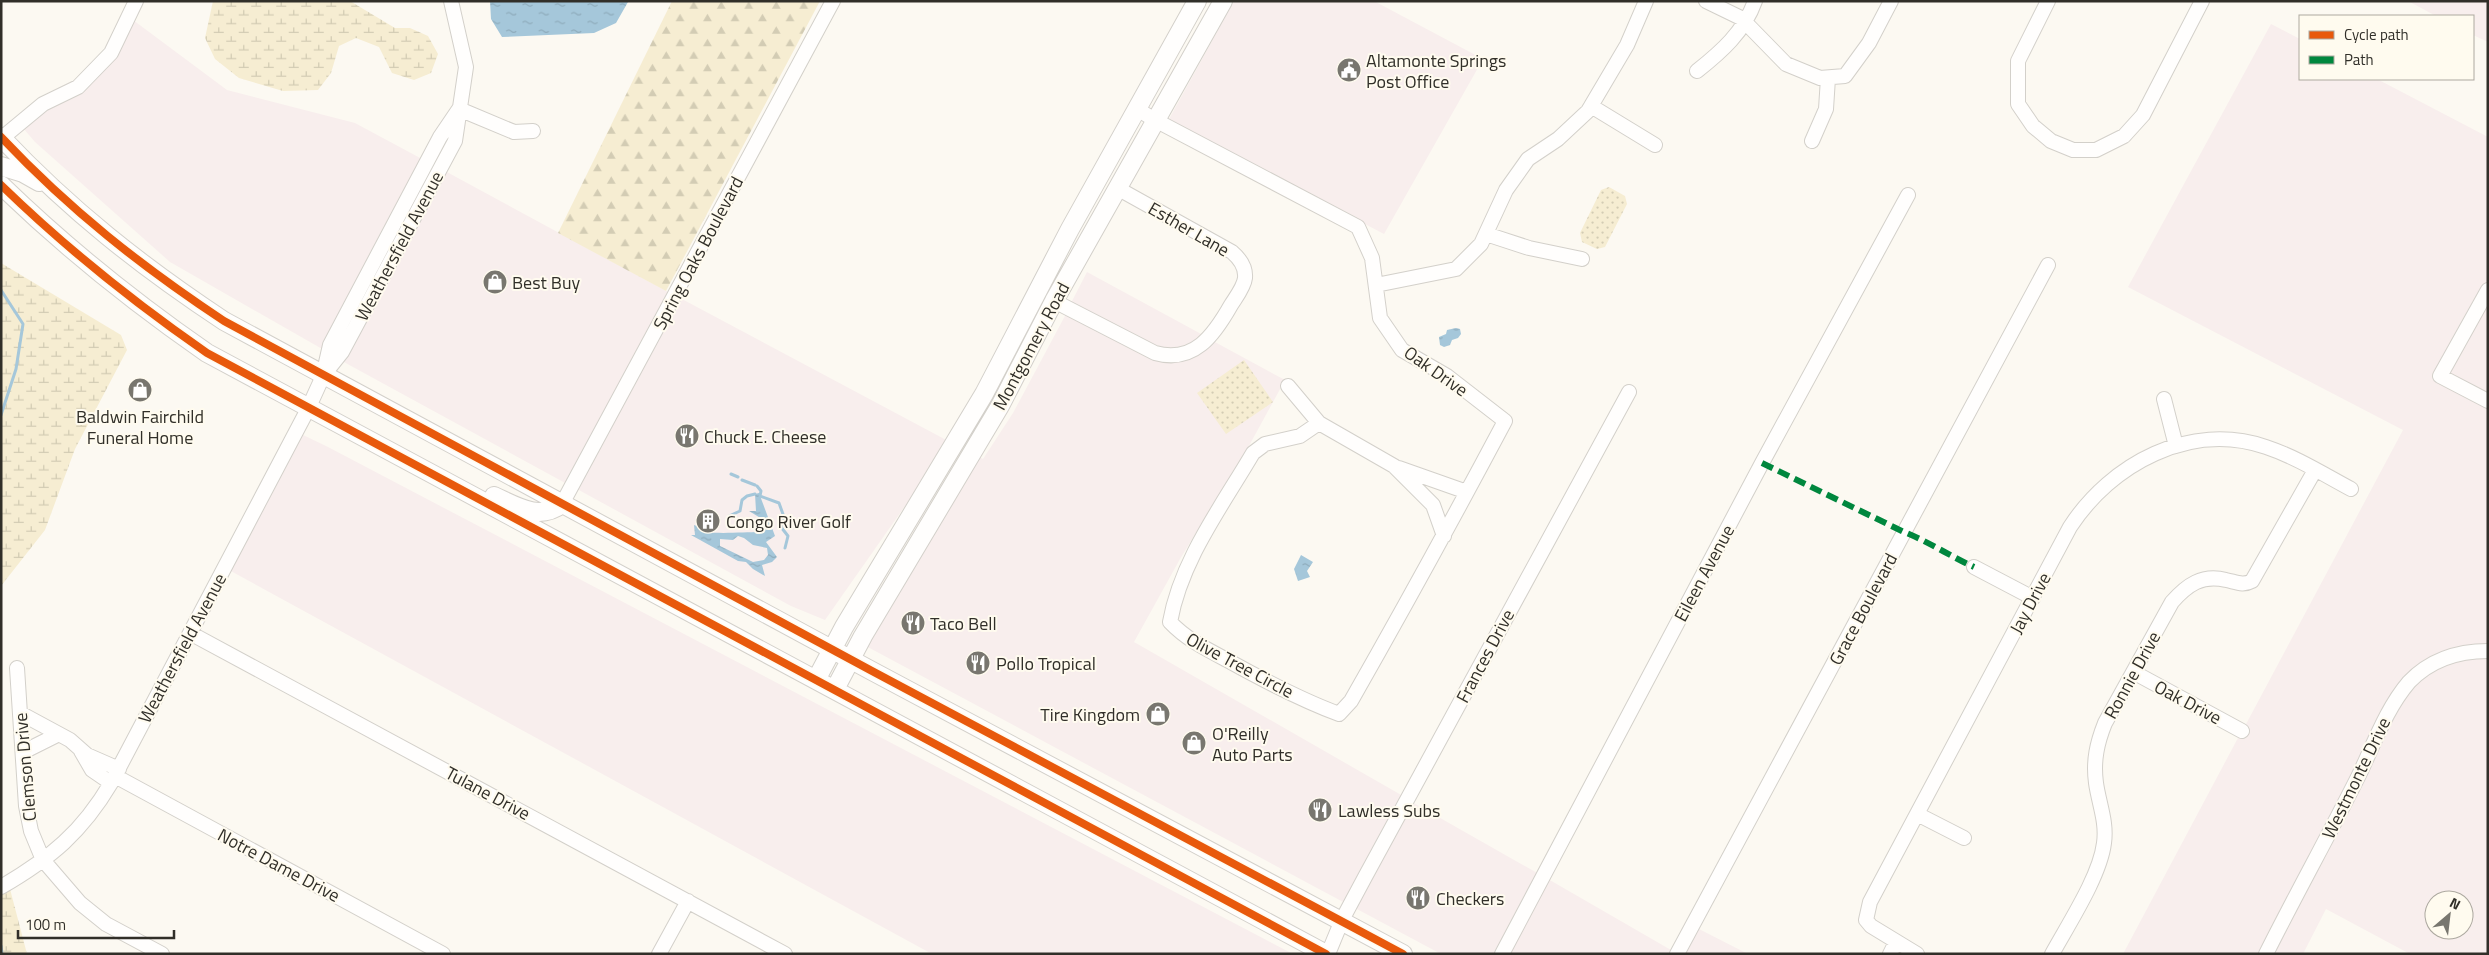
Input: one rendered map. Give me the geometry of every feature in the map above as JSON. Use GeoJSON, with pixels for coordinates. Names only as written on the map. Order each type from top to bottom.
{"type":"FeatureCollection","features":[{"type":"Feature","properties":{"kind":"main road","name":"Montgomery Road"},"geometry":{"type":"LineString","coordinates":[[816,680],[984,394],[1070,229],[1197,1]]}},
{"type":"Feature","properties":{"kind":"main road","name":"Montgomery Road"},"geometry":{"type":"LineString","coordinates":[[835,689],[1000,406],[1054,301],[1222,1]]}},
{"type":"Feature","properties":{"kind":"main road"},"geometry":{"type":"LineString","coordinates":[[2,137],[55,191],[105,236],[162,280],[224,321],[323,376],[1403,954]]}},
{"type":"Feature","properties":{"kind":"main road"},"geometry":{"type":"LineString","coordinates":[[1,166],[23,173],[55,191]]}},
{"type":"Feature","properties":{"kind":"main road"},"geometry":{"type":"LineString","coordinates":[[1,185],[85,263],[141,307],[207,353],[308,409],[835,689],[1327,954]]}},
{"type":"Feature","properties":{"kind":"main road"},"geometry":{"type":"LineString","coordinates":[[1054,301],[1051,285],[1053,272],[1065,252],[1070,229]]}},
{"type":"Feature","properties":{"kind":"main road"},"geometry":{"type":"LineString","coordinates":[[472,496],[491,494],[528,511],[544,514],[552,512],[562,504]]}},
{"type":"Feature","properties":{"kind":"street"},"geometry":{"type":"LineString","coordinates":[[2,137],[43,104],[78,87],[111,53],[136,1]]}},
{"type":"Feature","properties":{"kind":"street","name":"Weathersfield Avenue"},"geometry":{"type":"LineString","coordinates":[[1,887],[70,840],[86,821],[115,776],[308,409],[323,376],[330,345],[440,136],[459,109],[466,67],[451,1]]}},
{"type":"Feature","properties":{"kind":"street","name":"Spring Oaks Boulevard"},"geometry":{"type":"LineString","coordinates":[[562,504],[833,1]]}},
{"type":"Feature","properties":{"kind":"street"},"geometry":{"type":"LineString","coordinates":[[1376,285],[1456,269],[1481,244],[1506,190],[1528,159],[1558,139],[1591,106],[1627,45],[1646,1]]}},
{"type":"Feature","properties":{"kind":"street"},"geometry":{"type":"LineString","coordinates":[[1706,1],[1741,18],[1786,64],[1820,78],[1845,76],[1868,43],[1891,1]]}},
{"type":"Feature","properties":{"kind":"street"},"geometry":{"type":"LineString","coordinates":[[1697,71],[1720,52],[1746,23],[1755,1]]}},
{"type":"Feature","properties":{"kind":"street"},"geometry":{"type":"LineString","coordinates":[[2048,1],[2018,61],[2018,104],[2033,126],[2051,141],[2073,150],[2096,150],[2124,136],[2143,115],[2202,1]]}},
{"type":"Feature","properties":{"kind":"street"},"geometry":{"type":"LineString","coordinates":[[1812,141],[1826,109],[1828,78]]}},
{"type":"Feature","properties":{"kind":"street"},"geometry":{"type":"LineString","coordinates":[[1591,106],[1655,145]]}},
{"type":"Feature","properties":{"kind":"street","name":"Oak Drive"},"geometry":{"type":"LineString","coordinates":[[1137,108],[1155,120],[1358,227],[1372,258],[1380,318],[1402,350],[1447,376],[1505,421],[1467,492]]}},
{"type":"Feature","properties":{"kind":"street"},"geometry":{"type":"LineString","coordinates":[[459,109],[514,132],[533,131]]}},
{"type":"Feature","properties":{"kind":"street","name":"Esther Lane"},"geometry":{"type":"LineString","coordinates":[[1054,301],[1155,353],[1167,356],[1183,356],[1199,347],[1210,336],[1222,321],[1242,286],[1245,277],[1244,267],[1240,259],[1232,252],[1117,188]]}},
{"type":"Feature","properties":{"kind":"street","name":"Eileen Avenue"},"geometry":{"type":"LineString","coordinates":[[1502,954],[1762,463],[1908,195]]}},
{"type":"Feature","properties":{"kind":"street"},"geometry":{"type":"LineString","coordinates":[[1486,234],[1529,248],[1582,259]]}},
{"type":"Feature","properties":{"kind":"street","name":"Grace Boulevard"},"geometry":{"type":"LineString","coordinates":[[1677,954],[2048,264]]}},
{"type":"Feature","properties":{"kind":"street"},"geometry":{"type":"LineString","coordinates":[[2488,290],[2440,376],[2488,401]]}},
{"type":"Feature","properties":{"kind":"street"},"geometry":{"type":"LineString","coordinates":[[1288,386],[1319,423],[1394,466],[1467,492]]}},
{"type":"Feature","properties":{"kind":"street","name":"Frances Drive"},"geometry":{"type":"LineString","coordinates":[[1327,954],[1342,920],[1629,392]]}},
{"type":"Feature","properties":{"kind":"street"},"geometry":{"type":"LineString","coordinates":[[2164,399],[2176,446]]}},
{"type":"Feature","properties":{"kind":"street","name":"Olive Tree Circle"},"geometry":{"type":"LineString","coordinates":[[1319,423],[1300,436],[1265,444],[1253,453],[1197,548],[1174,597],[1170,622],[1184,636],[1248,672],[1316,705],[1339,714],[1351,701],[1467,492]]}},
{"type":"Feature","properties":{"kind":"street","name":"Jay Drive"},"geometry":{"type":"LineString","coordinates":[[1918,954],[1893,948],[1866,920],[1866,911],[2070,527],[2082,509],[2098,491],[2144,457],[2176,446],[2208,440],[2240,441],[2264,446],[2351,489]]}},
{"type":"Feature","properties":{"kind":"street"},"geometry":{"type":"LineString","coordinates":[[1394,466],[1433,504],[1444,536]]}},
{"type":"Feature","properties":{"kind":"street","name":"Ronnie Drive"},"geometry":{"type":"LineString","coordinates":[[2052,954],[2101,860],[2105,828],[2096,783],[2095,760],[2098,741],[2172,602],[2185,588],[2198,580],[2213,578],[2238,584],[2252,581],[2315,470]]}},
{"type":"Feature","properties":{"kind":"street"},"geometry":{"type":"LineString","coordinates":[[1974,567],[2033,598]]}},
{"type":"Feature","properties":{"kind":"street","name":"Tulane Drive"},"geometry":{"type":"LineString","coordinates":[[190,633],[785,954]]}},
{"type":"Feature","properties":{"kind":"street","name":"Westmonte Drive"},"geometry":{"type":"LineString","coordinates":[[2266,954],[2331,830],[2391,706],[2410,682],[2427,667],[2442,658],[2457,654],[2488,651]]}},
{"type":"Feature","properties":{"kind":"street","name":"Clemson Drive"},"geometry":{"type":"LineString","coordinates":[[17,668],[26,806],[31,831],[43,860],[80,903],[100,918],[162,954]]}},
{"type":"Feature","properties":{"kind":"street","name":"Oak Drive"},"geometry":{"type":"LineString","coordinates":[[2134,673],[2242,731]]}},
{"type":"Feature","properties":{"kind":"street","name":"Notre Dame Drive"},"geometry":{"type":"LineString","coordinates":[[20,713],[70,740],[81,751],[115,776],[443,954]]}},
{"type":"Feature","properties":{"kind":"street"},"geometry":{"type":"LineString","coordinates":[[23,752],[59,734]]}},
{"type":"Feature","properties":{"kind":"street"},"geometry":{"type":"LineString","coordinates":[[1917,814],[1964,838]]}},
{"type":"Feature","properties":{"kind":"street"},"geometry":{"type":"LineString","coordinates":[[659,954],[688,901]]}},
{"type":"Feature","properties":{"kind":"shaded area"},"geometry":{"type":"Polygon","coordinates":[[[1234,1],[1374,1],[1483,59],[1384,234],[1168,121],[1234,1]]]}},
{"type":"Feature","properties":{"kind":"shaded area"},"geometry":{"type":"Polygon","coordinates":[[[2408,1],[2488,1],[2488,42],[2474,35],[2474,15],[2434,15],[2408,1]]]}},
{"type":"Feature","properties":{"kind":"shaded area"},"geometry":{"type":"Polygon","coordinates":[[[133,20],[227,90],[355,123],[422,159],[324,350],[170,262],[35,142],[23,128],[46,108],[81,91],[133,20]]]}},
{"type":"Feature","properties":{"kind":"shaded area"},"geometry":{"type":"Polygon","coordinates":[[[2271,24],[2299,38],[2299,80],[2379,80],[2488,137],[2488,279],[2432,378],[2488,408],[2488,645],[2424,663],[2355,771],[2259,954],[2123,954],[2239,736],[2244,739],[2249,728],[2245,726],[2403,430],[2128,287],[2271,24]]]}},
{"type":"Feature","properties":{"kind":"shaded area"},"geometry":{"type":"Polygon","coordinates":[[[445,171],[670,293],[567,484],[342,361],[445,171]]]}},
{"type":"Feature","properties":{"kind":"shaded area"},"geometry":{"type":"Polygon","coordinates":[[[1087,272],[1203,335],[1182,350],[1158,347],[1071,303],[1087,272]]]}},
{"type":"Feature","properties":{"kind":"shaded area"},"geometry":{"type":"Polygon","coordinates":[[[680,298],[950,442],[825,620],[791,606],[577,489],[680,298]]]}},
{"type":"Feature","properties":{"kind":"shaded area"},"geometry":{"type":"Polygon","coordinates":[[[2488,301],[2488,395],[2447,373],[2488,301]]]}},
{"type":"Feature","properties":{"kind":"shaded area"},"geometry":{"type":"Polygon","coordinates":[[[1066,314],[1152,358],[1166,362],[1184,361],[1201,352],[1213,341],[1285,380],[1250,444],[1180,559],[1134,642],[1403,796],[1345,903],[864,645],[977,456],[983,459],[1013,413],[1066,314]]]}},
{"type":"Feature","properties":{"kind":"shaded area"},"geometry":{"type":"Polygon","coordinates":[[[301,434],[1293,954],[932,954],[229,570],[301,434]]]}},
{"type":"Feature","properties":{"kind":"shaded area"},"geometry":{"type":"Polygon","coordinates":[[[2468,657],[2488,657],[2488,954],[2410,954],[2326,909],[2303,954],[2271,954],[2396,709],[2413,686],[2430,672],[2444,664],[2468,657]]]}},
{"type":"Feature","properties":{"kind":"shaded area"},"geometry":{"type":"Polygon","coordinates":[[[1412,802],[1539,874],[1496,954],[1441,954],[1355,908],[1412,802]]]}},
{"type":"Feature","properties":{"kind":"shaded area"},"geometry":{"type":"Polygon","coordinates":[[[1548,879],[1671,950],[1685,923],[1687,924],[1671,954],[1508,954],[1548,879]]]}},
{"type":"Feature","properties":{"kind":"shaded area"},"geometry":{"type":"Polygon","coordinates":[[[1697,928],[1748,954],[1683,954],[1697,928]]]}},
{"type":"Feature","properties":{"kind":"green space"},"geometry":{"type":"Polygon","coordinates":[[[213,1],[350,1],[395,28],[410,28],[428,36],[438,54],[431,73],[414,80],[392,73],[379,47],[356,38],[339,46],[331,73],[318,90],[283,91],[239,78],[215,59],[205,38],[213,1]]]}},
{"type":"Feature","properties":{"kind":"green space"},"geometry":{"type":"Polygon","coordinates":[[[672,1],[820,1],[666,291],[558,233],[672,1]]]}},
{"type":"Feature","properties":{"kind":"green space"},"geometry":{"type":"Polygon","coordinates":[[[1609,187],[1625,196],[1627,204],[1605,247],[1597,249],[1582,242],[1580,233],[1601,190],[1609,187]]]}},
{"type":"Feature","properties":{"kind":"green space"},"geometry":{"type":"Polygon","coordinates":[[[1,263],[121,335],[127,350],[75,449],[45,530],[1,586],[1,263]]]}},
{"type":"Feature","properties":{"kind":"green space"},"geometry":{"type":"Polygon","coordinates":[[[1244,360],[1273,402],[1226,434],[1197,393],[1244,360]]]}},
{"type":"Feature","properties":{"kind":"green space"},"geometry":{"type":"Polygon","coordinates":[[[10,889],[27,954],[1,954],[1,894],[10,889]]]}},
{"type":"Feature","properties":{"kind":"water"},"geometry":{"type":"Polygon","coordinates":[[[490,1],[628,2],[616,23],[594,33],[502,37],[491,19],[490,1]]]}},
{"type":"Feature","properties":{"kind":"water"},"geometry":{"type":"Polygon","coordinates":[[[1460,329],[1461,334],[1458,338],[1452,340],[1450,345],[1444,347],[1440,345],[1439,337],[1446,334],[1447,330],[1460,329]]]}},
{"type":"Feature","properties":{"kind":"water"},"geometry":{"type":"Polygon","coordinates":[[[759,493],[775,536],[766,542],[777,557],[772,562],[762,565],[765,576],[746,562],[738,561],[691,535],[695,535],[694,525],[713,533],[759,532],[763,523],[762,519],[749,511],[756,511],[755,494],[759,493]],[[738,536],[733,540],[720,539],[720,546],[753,562],[764,560],[768,555],[767,548],[753,545],[738,536]]]}},
{"type":"Feature","properties":{"kind":"water"},"geometry":{"type":"Polygon","coordinates":[[[1301,555],[1313,562],[1307,571],[1310,577],[1298,581],[1294,569],[1301,555]]]}},
{"type":"Feature","properties":{"kind":"waterway"},"geometry":{"type":"LineString","coordinates":[[1,290],[23,324],[16,369],[1,415]]}},
{"type":"Feature","properties":{"kind":"waterway"},"geometry":{"type":"LineString","coordinates":[[731,474],[738,477]]}},
{"type":"Feature","properties":{"kind":"waterway"},"geometry":{"type":"LineString","coordinates":[[742,480],[755,485]]}},
{"type":"Feature","properties":{"kind":"waterway"},"geometry":{"type":"LineString","coordinates":[[757,486],[761,491],[760,496],[779,503],[784,517],[781,527],[788,536],[785,548]]}},
{"type":"Feature","properties":{"kind":"waterway"},"geometry":{"type":"LineString","coordinates":[[729,516],[740,511],[742,500],[747,496],[755,494]]}},
{"type":"Feature","properties":{"kind":"waterway"},"geometry":{"type":"LineString","coordinates":[[1,946],[2,954]]}},
{"type":"Feature","properties":{"kind":"marked path"},"geometry":{"type":"LineString","coordinates":[[1762,463],[1974,567]]}},
{"type":"Feature","properties":{"kind":"cycle path"},"geometry":{"type":"LineString","coordinates":[[1,137],[53,189],[107,236],[224,321],[872,671],[1403,954]]}},
{"type":"Feature","properties":{"kind":"cycle path"},"geometry":{"type":"LineString","coordinates":[[1,185],[50,231],[101,274],[152,314],[207,353],[1326,954]]}},
{"type":"Feature","properties":{"kind":"place","name":"Altamonte Springs Post Office"},"geometry":{"type":"Point","coordinates":[1349,70]}},
{"type":"Feature","properties":{"kind":"place","name":"Best Buy"},"geometry":{"type":"Point","coordinates":[495,282]}},
{"type":"Feature","properties":{"kind":"place","name":"Baldwin Fairchild Funeral Home"},"geometry":{"type":"Point","coordinates":[140,390]}},
{"type":"Feature","properties":{"kind":"place","name":"Chuck E. Cheese"},"geometry":{"type":"Point","coordinates":[687,436]}},
{"type":"Feature","properties":{"kind":"place","name":"Congo River Golf"},"geometry":{"type":"Point","coordinates":[708,521]}},
{"type":"Feature","properties":{"kind":"place","name":"Taco Bell"},"geometry":{"type":"Point","coordinates":[913,623]}},
{"type":"Feature","properties":{"kind":"place","name":"Pollo Tropical"},"geometry":{"type":"Point","coordinates":[978,663]}},
{"type":"Feature","properties":{"kind":"place","name":"Tire Kingdom"},"geometry":{"type":"Point","coordinates":[1158,714]}},
{"type":"Feature","properties":{"kind":"place","name":"O'Reilly Auto Parts"},"geometry":{"type":"Point","coordinates":[1194,743]}},
{"type":"Feature","properties":{"kind":"place","name":"Lawless Subs"},"geometry":{"type":"Point","coordinates":[1320,810]}},
{"type":"Feature","properties":{"kind":"place","name":"Checkers"},"geometry":{"type":"Point","coordinates":[1418,898]}}]}
